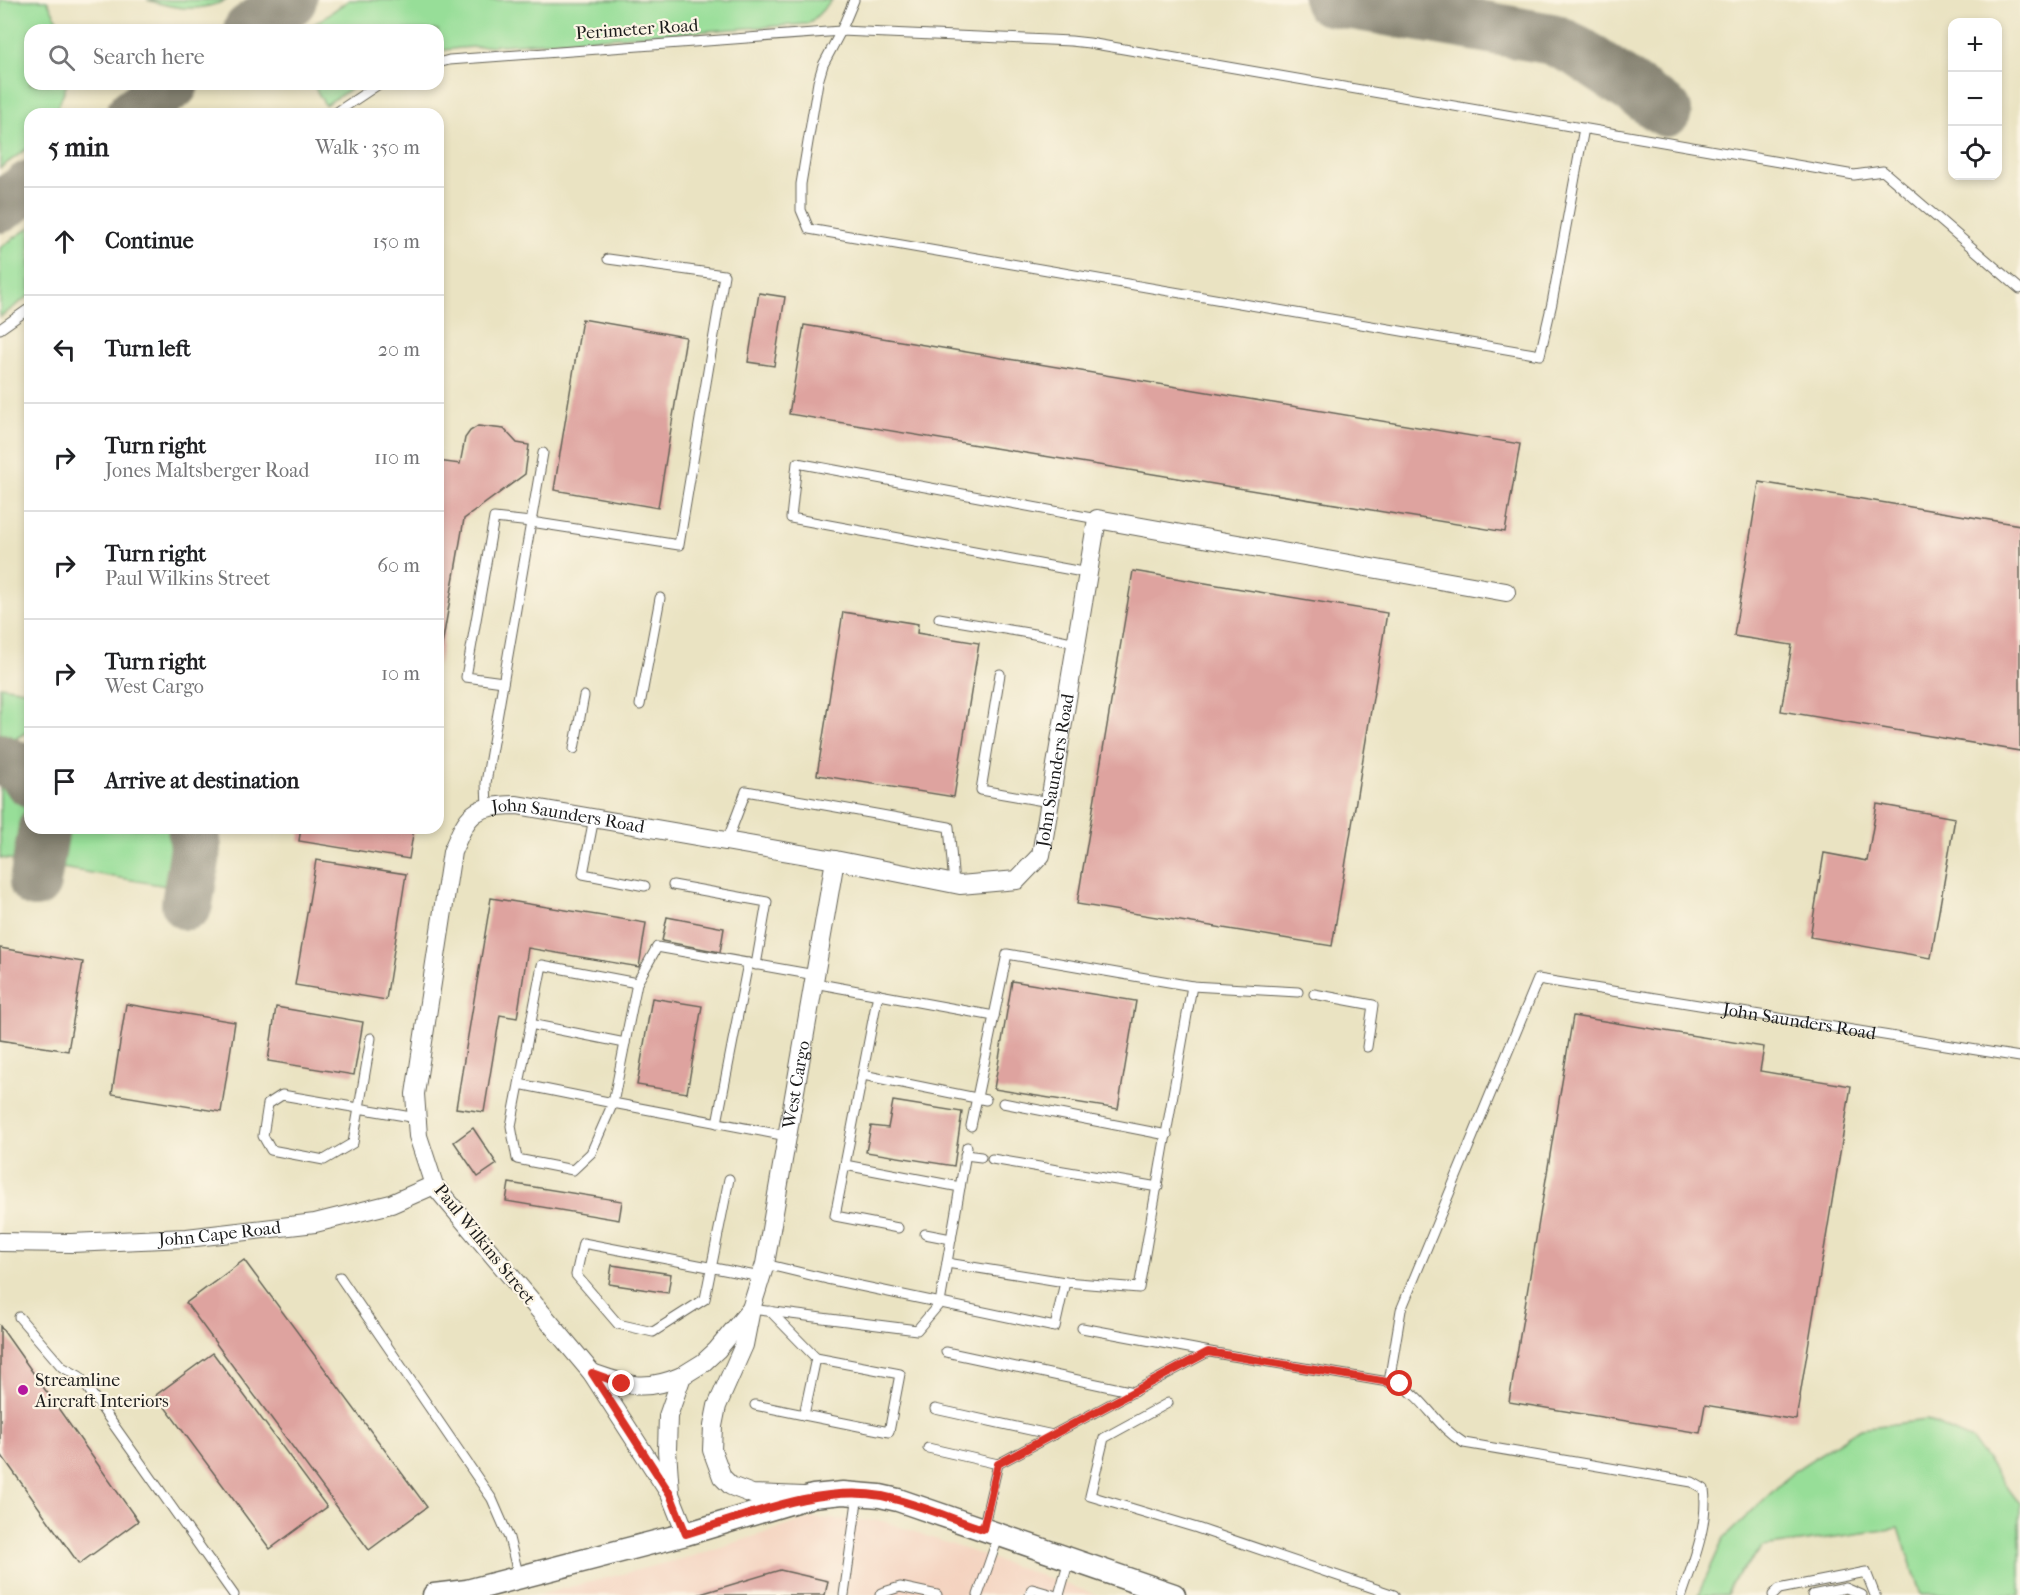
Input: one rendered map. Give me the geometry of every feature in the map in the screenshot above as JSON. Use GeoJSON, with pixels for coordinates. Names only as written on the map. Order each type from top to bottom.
{"type":"FeatureCollection","features":[{"type":"Feature","properties":{"kind":"street","name":"John Saunders Road"},"geometry":{"type":"LineString","coordinates":[[481,809],[517,804],[835,860],[960,885],[1017,880],[1041,855],[1097,519]]}},
{"type":"Feature","properties":{"kind":"street"},"geometry":{"type":"LineString","coordinates":[[1097,519],[1506,592]]}},
{"type":"Feature","properties":{"kind":"street","name":"Paul Wilkins Street"},"geometry":{"type":"LineString","coordinates":[[481,809],[465,823],[452,852],[415,1094],[418,1136],[434,1185],[592,1373],[670,1494],[686,1534]]}},
{"type":"Feature","properties":{"kind":"street","name":"West Cargo"},"geometry":{"type":"LineString","coordinates":[[813,1496],[752,1494],[732,1486],[722,1477],[712,1450],[717,1406],[744,1345],[751,1309],[763,1270],[835,860]]}},
{"type":"Feature","properties":{"kind":"street","name":"John Cape Road"},"geometry":{"type":"LineString","coordinates":[[0,1242],[71,1244],[187,1239],[315,1223],[391,1204],[434,1185]]}},
{"type":"Feature","properties":{"kind":"street","name":"West Cargo"},"geometry":{"type":"LineString","coordinates":[[592,1373],[622,1384],[641,1386],[662,1384],[682,1376],[703,1363],[717,1350],[751,1309]]}},
{"type":"Feature","properties":{"kind":"street"},"geometry":{"type":"LineString","coordinates":[[670,1494],[667,1450],[668,1416],[682,1376]]}},
{"type":"Feature","properties":{"kind":"street"},"geometry":{"type":"LineString","coordinates":[[434,1595],[467,1593],[519,1577],[686,1534],[813,1496],[843,1493],[898,1500],[1069,1559],[1139,1589],[1174,1595]]}},
{"type":"Feature","properties":{"kind":"lane"},"geometry":{"type":"LineString","coordinates":[[854,0],[823,65],[818,82],[801,184],[801,210],[809,229],[1540,355],[1552,303],[1584,128]]}},
{"type":"Feature","properties":{"kind":"lane","name":"Perimeter Road"},"geometry":{"type":"LineString","coordinates":[[444,61],[841,31],[1089,43],[1854,175],[1883,171],[2020,289]]}},
{"type":"Feature","properties":{"kind":"lane"},"geometry":{"type":"LineString","coordinates":[[343,108],[371,90]]}},
{"type":"Feature","properties":{"kind":"lane"},"geometry":{"type":"LineString","coordinates":[[503,682],[466,677],[494,518],[679,545],[724,275],[608,259]]}},
{"type":"Feature","properties":{"kind":"lane"},"geometry":{"type":"LineString","coordinates":[[0,329],[24,312]]}},
{"type":"Feature","properties":{"kind":"lane"},"geometry":{"type":"LineString","coordinates":[[481,809],[543,453]]}},
{"type":"Feature","properties":{"kind":"lane"},"geometry":{"type":"LineString","coordinates":[[1088,573],[791,518],[797,463],[1097,519]]}},
{"type":"Feature","properties":{"kind":"lane"},"geometry":{"type":"LineString","coordinates":[[640,705],[660,598]]}},
{"type":"Feature","properties":{"kind":"lane"},"geometry":{"type":"LineString","coordinates":[[939,618],[1034,634],[1077,644]]}},
{"type":"Feature","properties":{"kind":"lane"},"geometry":{"type":"LineString","coordinates":[[1000,674],[981,789],[1049,802]]}},
{"type":"Feature","properties":{"kind":"lane"},"geometry":{"type":"LineString","coordinates":[[574,749],[584,696]]}},
{"type":"Feature","properties":{"kind":"lane"},"geometry":{"type":"LineString","coordinates":[[726,841],[746,791],[950,827],[954,884]]}},
{"type":"Feature","properties":{"kind":"lane"},"geometry":{"type":"LineString","coordinates":[[594,818],[583,874],[645,886]]}},
{"type":"Feature","properties":{"kind":"lane"},"geometry":{"type":"LineString","coordinates":[[673,885],[768,902],[717,1123]]}},
{"type":"Feature","properties":{"kind":"lane"},"geometry":{"type":"LineString","coordinates":[[637,982],[542,965],[511,1126],[517,1159],[573,1170],[591,1153],[614,1103],[637,982],[657,947],[752,964],[878,994],[993,1016]]}},
{"type":"Feature","properties":{"kind":"lane"},"geometry":{"type":"LineString","coordinates":[[970,1126],[981,1099],[993,1016],[1007,954],[1192,986],[1298,992]]}},
{"type":"Feature","properties":{"kind":"lane","name":"John Saunders Road"},"geometry":{"type":"LineString","coordinates":[[1389,1382],[1401,1310],[1538,979],[2020,1057]]}},
{"type":"Feature","properties":{"kind":"lane"},"geometry":{"type":"LineString","coordinates":[[946,1263],[1065,1281],[1139,1288],[1192,986]]}},
{"type":"Feature","properties":{"kind":"lane"},"geometry":{"type":"LineString","coordinates":[[878,994],[835,1216],[898,1228]]}},
{"type":"Feature","properties":{"kind":"lane"},"geometry":{"type":"LineString","coordinates":[[1314,994],[1373,1005],[1367,1047]]}},
{"type":"Feature","properties":{"kind":"lane"},"geometry":{"type":"LineString","coordinates":[[530,1024],[625,1043]]}},
{"type":"Feature","properties":{"kind":"lane"},"geometry":{"type":"LineString","coordinates":[[371,1038],[358,1109],[353,1143],[324,1160],[271,1149],[263,1136],[268,1104],[282,1095],[358,1109],[417,1118]]}},
{"type":"Feature","properties":{"kind":"lane"},"geometry":{"type":"LineString","coordinates":[[862,1075],[981,1099]]}},
{"type":"Feature","properties":{"kind":"lane"},"geometry":{"type":"LineString","coordinates":[[519,1084],[787,1136]]}},
{"type":"Feature","properties":{"kind":"lane"},"geometry":{"type":"LineString","coordinates":[[1003,1103],[1167,1135]]}},
{"type":"Feature","properties":{"kind":"lane"},"geometry":{"type":"LineString","coordinates":[[751,1309],[917,1330],[940,1303],[966,1151],[981,1157]]}},
{"type":"Feature","properties":{"kind":"lane"},"geometry":{"type":"LineString","coordinates":[[992,1159],[1158,1187]]}},
{"type":"Feature","properties":{"kind":"lane"},"geometry":{"type":"LineString","coordinates":[[845,1165],[960,1188]]}},
{"type":"Feature","properties":{"kind":"lane"},"geometry":{"type":"LineString","coordinates":[[729,1179],[711,1268],[705,1299],[653,1332],[618,1324],[576,1275],[582,1243],[711,1268],[763,1270],[1055,1327],[1065,1281]]}},
{"type":"Feature","properties":{"kind":"lane"},"geometry":{"type":"LineString","coordinates":[[924,1234],[951,1239]]}},
{"type":"Feature","properties":{"kind":"lane"},"geometry":{"type":"LineString","coordinates":[[340,1276],[492,1499],[509,1538],[519,1577]]}},
{"type":"Feature","properties":{"kind":"lane"},"geometry":{"type":"LineString","coordinates":[[755,1405],[889,1432],[900,1374],[816,1358],[770,1311]]}},
{"type":"Feature","properties":{"kind":"lane"},"geometry":{"type":"LineString","coordinates":[[19,1317],[62,1367],[79,1376],[234,1595]]}},
{"type":"Feature","properties":{"kind":"lane"},"geometry":{"type":"LineString","coordinates":[[1082,1328],[1400,1384],[1414,1393],[1438,1423],[1452,1436],[1464,1443],[1692,1482],[1704,1489],[1706,1500],[1699,1546],[1682,1595]]}},
{"type":"Feature","properties":{"kind":"lane"},"geometry":{"type":"LineString","coordinates":[[946,1352],[1134,1392]]}},
{"type":"Feature","properties":{"kind":"lane"},"geometry":{"type":"LineString","coordinates":[[928,1448],[998,1464],[1208,1352]]}},
{"type":"Feature","properties":{"kind":"lane"},"geometry":{"type":"LineString","coordinates":[[804,1415],[816,1358]]}},
{"type":"Feature","properties":{"kind":"lane"},"geometry":{"type":"LineString","coordinates":[[1168,1402],[1104,1438],[1090,1496],[1197,1528],[1394,1595]]}},
{"type":"Feature","properties":{"kind":"lane"},"geometry":{"type":"LineString","coordinates":[[936,1409],[1053,1435]]}},
{"type":"Feature","properties":{"kind":"lane"},"geometry":{"type":"LineString","coordinates":[[978,1595],[991,1532],[998,1464]]}},
{"type":"Feature","properties":{"kind":"lane"},"geometry":{"type":"LineString","coordinates":[[844,1595],[858,1494]]}},
{"type":"Feature","properties":{"kind":"lane"},"geometry":{"type":"LineString","coordinates":[[1059,1595],[1069,1559]]}},
{"type":"Feature","properties":{"kind":"lane"},"geometry":{"type":"LineString","coordinates":[[1773,1595],[1779,1589],[1866,1572],[1875,1595]]}},
{"type":"Feature","properties":{"kind":"lane"},"geometry":{"type":"LineString","coordinates":[[880,1595],[900,1587],[918,1593],[937,1595]]}},
{"type":"Feature","properties":{"kind":"lane"},"geometry":{"type":"LineString","coordinates":[[1812,1595],[1846,1588],[1862,1595]]}},
{"type":"Feature","properties":{"kind":"lane"},"geometry":{"type":"LineString","coordinates":[[1030,1595],[1032,1589],[1053,1595]]}},
{"type":"Feature","properties":{"kind":"shaded area"},"geometry":{"type":"Polygon","coordinates":[[[811,1518],[883,1521],[1097,1595],[538,1595],[693,1556],[811,1518]]]}},
{"type":"Feature","properties":{"kind":"green space"},"geometry":{"type":"Polygon","coordinates":[[[0,0],[47,0],[59,24],[24,24],[24,90],[65,90],[57,108],[24,108],[24,151],[0,168],[0,0]]]}},
{"type":"Feature","properties":{"kind":"green space"},"geometry":{"type":"Polygon","coordinates":[[[147,0],[227,0],[206,7],[187,8],[147,0]]]}},
{"type":"Feature","properties":{"kind":"green space"},"geometry":{"type":"Polygon","coordinates":[[[349,0],[832,0],[807,24],[444,50],[444,24],[315,24],[349,0]]]}},
{"type":"Feature","properties":{"kind":"green space"},"geometry":{"type":"Polygon","coordinates":[[[316,90],[349,90],[325,105],[316,90]]]}},
{"type":"Feature","properties":{"kind":"green space"},"geometry":{"type":"Polygon","coordinates":[[[24,231],[24,299],[0,317],[0,248],[24,231]]]}},
{"type":"Feature","properties":{"kind":"green space"},"geometry":{"type":"Polygon","coordinates":[[[0,686],[24,690],[24,734],[15,739],[0,742],[0,686]]]}},
{"type":"Feature","properties":{"kind":"green space"},"geometry":{"type":"Polygon","coordinates":[[[0,778],[19,795],[24,808],[25,834],[21,861],[0,858],[0,778]]]}},
{"type":"Feature","properties":{"kind":"green space"},"geometry":{"type":"Polygon","coordinates":[[[60,834],[178,835],[178,865],[172,887],[56,867],[60,834]]]}},
{"type":"Feature","properties":{"kind":"green space"},"geometry":{"type":"Polygon","coordinates":[[[1927,1420],[1972,1440],[2020,1504],[2020,1595],[1921,1595],[1899,1528],[1763,1547],[1732,1582],[1727,1595],[1698,1595],[1724,1538],[1794,1471],[1860,1428],[1927,1420]]]}},
{"type":"Feature","properties":{"kind":"building"},"geometry":{"type":"Polygon","coordinates":[[[759,293],[785,297],[774,366],[748,362],[759,293]]]}},
{"type":"Feature","properties":{"kind":"building"},"geometry":{"type":"Polygon","coordinates":[[[582,319],[686,337],[658,508],[554,490],[582,319]]]}},
{"type":"Feature","properties":{"kind":"building"},"geometry":{"type":"Polygon","coordinates":[[[804,325],[1520,444],[1505,532],[789,414],[804,325]]]}},
{"type":"Feature","properties":{"kind":"building"},"geometry":{"type":"Polygon","coordinates":[[[478,426],[504,429],[517,443],[529,445],[525,474],[464,519],[444,634],[444,462],[460,464],[465,438],[478,426]]]}},
{"type":"Feature","properties":{"kind":"building"},"geometry":{"type":"Polygon","coordinates":[[[1759,482],[2020,525],[2020,751],[1781,711],[1792,645],[1734,636],[1759,482]]]}},
{"type":"Feature","properties":{"kind":"building"},"geometry":{"type":"Polygon","coordinates":[[[1133,571],[1387,613],[1332,946],[1077,904],[1133,571]]]}},
{"type":"Feature","properties":{"kind":"building"},"geometry":{"type":"Polygon","coordinates":[[[843,612],[918,624],[917,633],[979,643],[954,797],[817,775],[843,612]]]}},
{"type":"Feature","properties":{"kind":"building"},"geometry":{"type":"Polygon","coordinates":[[[1877,804],[1955,818],[1931,958],[1810,937],[1824,853],[1867,861],[1877,804]]]}},
{"type":"Feature","properties":{"kind":"building"},"geometry":{"type":"Polygon","coordinates":[[[300,834],[413,834],[409,859],[299,841],[300,834]]]}},
{"type":"Feature","properties":{"kind":"building"},"geometry":{"type":"Polygon","coordinates":[[[316,860],[406,874],[386,1000],[295,985],[316,860]]]}},
{"type":"Feature","properties":{"kind":"building"},"geometry":{"type":"Polygon","coordinates":[[[491,898],[646,923],[639,967],[528,948],[517,1018],[500,1015],[484,1112],[456,1108],[491,898]]]}},
{"type":"Feature","properties":{"kind":"building"},"geometry":{"type":"Polygon","coordinates":[[[667,917],[724,928],[720,952],[662,941],[667,917]]]}},
{"type":"Feature","properties":{"kind":"building"},"geometry":{"type":"Polygon","coordinates":[[[0,948],[83,962],[68,1051],[0,1040],[0,948]]]}},
{"type":"Feature","properties":{"kind":"building"},"geometry":{"type":"Polygon","coordinates":[[[1012,981],[1136,1001],[1118,1109],[994,1089],[1012,981]]]}},
{"type":"Feature","properties":{"kind":"building"},"geometry":{"type":"Polygon","coordinates":[[[652,998],[702,1006],[687,1093],[637,1085],[652,998]]]}},
{"type":"Feature","properties":{"kind":"building"},"geometry":{"type":"Polygon","coordinates":[[[126,1004],[235,1022],[221,1112],[112,1094],[126,1004]]]}},
{"type":"Feature","properties":{"kind":"building"},"geometry":{"type":"Polygon","coordinates":[[[276,1007],[363,1022],[354,1075],[268,1061],[276,1007]]]}},
{"type":"Feature","properties":{"kind":"building"},"geometry":{"type":"Polygon","coordinates":[[[1573,1016],[1764,1047],[1760,1071],[1851,1086],[1796,1420],[1705,1405],[1700,1433],[1509,1402],[1573,1016]]]}},
{"type":"Feature","properties":{"kind":"building"},"geometry":{"type":"Polygon","coordinates":[[[893,1101],[962,1112],[954,1166],[866,1152],[871,1126],[888,1128],[893,1101]]]}},
{"type":"Feature","properties":{"kind":"building"},"geometry":{"type":"Polygon","coordinates":[[[473,1128],[497,1164],[478,1177],[454,1142],[473,1128]]]}},
{"type":"Feature","properties":{"kind":"building"},"geometry":{"type":"Polygon","coordinates":[[[509,1183],[622,1201],[619,1220],[506,1201],[509,1183]]]}},
{"type":"Feature","properties":{"kind":"building"},"geometry":{"type":"Polygon","coordinates":[[[244,1260],[427,1507],[369,1550],[186,1303],[244,1260]]]}},
{"type":"Feature","properties":{"kind":"building"},"geometry":{"type":"Polygon","coordinates":[[[612,1265],[671,1274],[668,1293],[609,1284],[612,1265]]]}},
{"type":"Feature","properties":{"kind":"building","name":"Streamline Aircraft Interiors"},"geometry":{"type":"Polygon","coordinates":[[[0,1326],[138,1521],[79,1564],[0,1453],[0,1326]]]}},
{"type":"Feature","properties":{"kind":"building"},"geometry":{"type":"Polygon","coordinates":[[[213,1353],[327,1507],[270,1549],[156,1395],[213,1353]]]}},
{"type":"Feature","properties":{"kind":"building"},"geometry":{"type":"Polygon","coordinates":[[[780,1570],[828,1581],[825,1595],[697,1595],[780,1570]]]}},
{"type":"Feature","properties":{"kind":"taxiway"},"geometry":{"type":"LineString","coordinates":[[257,24],[291,0]]}},
{"type":"Feature","properties":{"kind":"taxiway"},"geometry":{"type":"LineString","coordinates":[[1329,0],[1552,39],[1577,51],[1666,111]]}},
{"type":"Feature","properties":{"kind":"taxiway"},"geometry":{"type":"LineString","coordinates":[[140,108],[165,90]]}},
{"type":"Feature","properties":{"kind":"taxiway"},"geometry":{"type":"LineString","coordinates":[[0,207],[24,190]]}},
{"type":"Feature","properties":{"kind":"taxiway"},"geometry":{"type":"LineString","coordinates":[[0,759],[17,767],[24,775]]}},
{"type":"Feature","properties":{"kind":"taxiway"},"geometry":{"type":"LineString","coordinates":[[35,882],[43,834]]}},
{"type":"Feature","properties":{"kind":"taxiway"},"geometry":{"type":"LineString","coordinates":[[187,904],[196,848],[194,834]]}},
{"type":"Feature","properties":{"kind":"place","name":"Streamline Aircraft Interiors"},"geometry":{"type":"Point","coordinates":[23,1390]}},
{"type":"Feature","properties":{"kind":"route"},"geometry":{"type":"LineString","coordinates":[[622,1384],[592,1373],[670,1494],[686,1534],[813,1496],[843,1493],[898,1500],[983,1529],[998,1464],[1208,1352],[1400,1384]]}}]}
